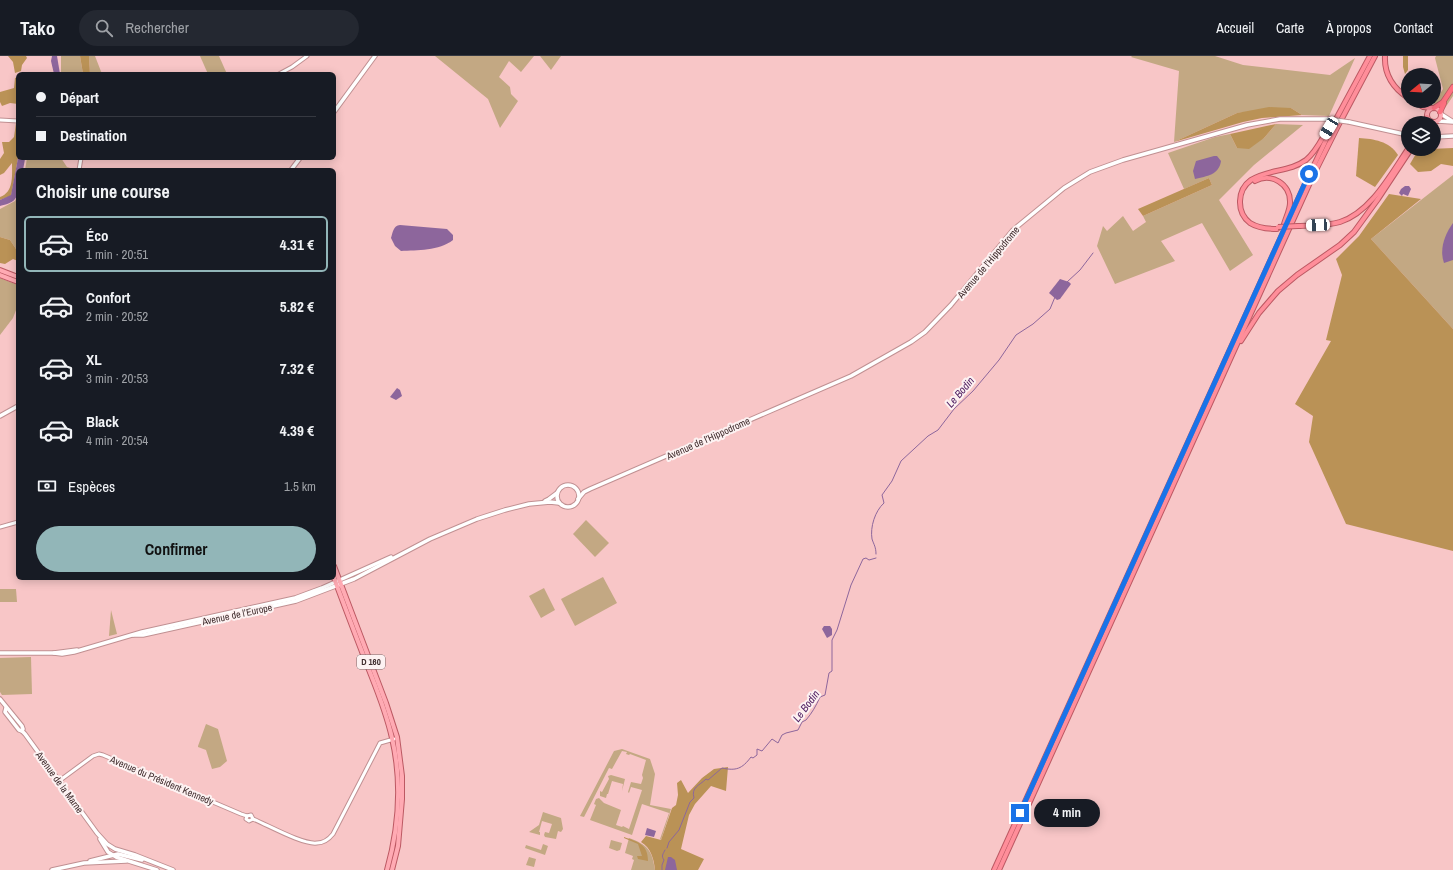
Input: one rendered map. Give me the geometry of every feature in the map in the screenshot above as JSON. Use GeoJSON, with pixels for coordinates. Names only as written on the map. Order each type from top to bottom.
{"type":"FeatureCollection","features":[{"type":"Feature","properties":{"kind":"highway"},"geometry":{"type":"LineString","coordinates":[[994,870],[1280,237],[1335,121],[1370,56]]}},
{"type":"Feature","properties":{"kind":"highway"},"geometry":{"type":"LineString","coordinates":[[999,870],[1323,155],[1375,56]]}},
{"type":"Feature","properties":{"kind":"highway"},"geometry":{"type":"LineString","coordinates":[[1385,56],[1386,68],[1390,79],[1401,92]]}},
{"type":"Feature","properties":{"kind":"highway"},"geometry":{"type":"LineString","coordinates":[[1441,103],[1453,87]]}},
{"type":"Feature","properties":{"kind":"highway"},"geometry":{"type":"LineString","coordinates":[[1440,113],[1444,103],[1453,91]]}},
{"type":"Feature","properties":{"kind":"highway"},"geometry":{"type":"LineString","coordinates":[[1335,121],[1306,160],[1291,167],[1257,177],[1248,183],[1242,191],[1240,199],[1240,207],[1246,220],[1261,228],[1334,226],[1350,220],[1366,209],[1385,187]]}},
{"type":"Feature","properties":{"kind":"highway"},"geometry":{"type":"LineString","coordinates":[[1297,227],[1333,224],[1358,213],[1370,201],[1403,156]]}},
{"type":"Feature","properties":{"kind":"highway"},"geometry":{"type":"LineString","coordinates":[[1238,344],[1243,339],[1263,308],[1284,285],[1340,245],[1350,235],[1361,222],[1407,156]]}},
{"type":"Feature","properties":{"kind":"highway"},"geometry":{"type":"LineString","coordinates":[[1277,228],[1257,224],[1248,218],[1244,210],[1242,200],[1244,192],[1250,185],[1258,180],[1266,178],[1275,179],[1283,184],[1289,194],[1290,206],[1280,237]]}},
{"type":"Feature","properties":{"kind":"main road"},"geometry":{"type":"LineString","coordinates":[[336,109],[375,56]]}},
{"type":"Feature","properties":{"kind":"main road"},"geometry":{"type":"LineString","coordinates":[[1427,116],[1427,112],[1433,108],[1453,122]]}},
{"type":"Feature","properties":{"kind":"main road","name":"Avenue de l’Hippodrome"},"geometry":{"type":"LineString","coordinates":[[578,498],[590,489],[851,376],[911,342],[925,332],[951,305],[1013,230],[1064,188],[1090,172],[1123,160],[1247,125],[1280,120],[1307,118],[1327,119],[1349,122],[1401,133]]}},
{"type":"Feature","properties":{"kind":"main road"},"geometry":{"type":"LineString","coordinates":[[1441,121],[1453,122]]}},
{"type":"Feature","properties":{"kind":"main road"},"geometry":{"type":"LineString","coordinates":[[1441,137],[1453,136]]}},
{"type":"Feature","properties":{"kind":"main road"},"geometry":{"type":"LineString","coordinates":[[0,270],[16,276]]}},
{"type":"Feature","properties":{"kind":"main road"},"geometry":{"type":"LineString","coordinates":[[0,275],[16,281]]}},
{"type":"Feature","properties":{"kind":"main road"},"geometry":{"type":"LineString","coordinates":[[0,416],[16,407]]}},
{"type":"Feature","properties":{"kind":"main road"},"geometry":{"type":"LineString","coordinates":[[338,581],[354,579],[414,547],[477,519],[511,508],[550,502],[559,503],[570,507],[576,504],[578,498],[576,489],[572,486],[566,485],[560,488],[557,493],[549,499],[537,503]]}},
{"type":"Feature","properties":{"kind":"main road","name":"Avenue de l’Hippodrome"},"geometry":{"type":"LineString","coordinates":[[576,489],[590,489]]}},
{"type":"Feature","properties":{"kind":"main road"},"geometry":{"type":"LineString","coordinates":[[557,493],[559,503]]}},
{"type":"Feature","properties":{"kind":"main road","name":"Avenue de l’Europe"},"geometry":{"type":"LineString","coordinates":[[133,636],[161,627],[288,600],[338,581]]}},
{"type":"Feature","properties":{"kind":"main road","name":"Avenue de l’Europe"},"geometry":{"type":"LineString","coordinates":[[0,653],[54,653],[82,649],[133,636],[288,603],[338,581]]}},
{"type":"Feature","properties":{"kind":"main road","name":"D 160"},"geometry":{"type":"LineString","coordinates":[[338,581],[339,592],[395,738],[398,801],[393,844],[387,870]]}},
{"type":"Feature","properties":{"kind":"main road","name":"D 160"},"geometry":{"type":"LineString","coordinates":[[338,581],[386,703],[395,738],[402,776],[402,799],[398,846],[392,870]]}},
{"type":"Feature","properties":{"kind":"main road","name":"Avenue de la Marne"},"geometry":{"type":"LineString","coordinates":[[0,699],[22,726],[22,731],[97,833],[114,849]]}},
{"type":"Feature","properties":{"kind":"main road","name":"Avenue de la Marne"},"geometry":{"type":"LineString","coordinates":[[97,833],[106,849],[114,855]]}},
{"type":"Feature","properties":{"kind":"main road"},"geometry":{"type":"LineString","coordinates":[[109,862],[114,855],[114,849],[135,855],[150,862]]}},
{"type":"Feature","properties":{"kind":"main road"},"geometry":{"type":"LineString","coordinates":[[52,870],[84,864],[121,854],[173,870]]}},
{"type":"Feature","properties":{"kind":"main road"},"geometry":{"type":"LineString","coordinates":[[114,855],[126,861],[157,870]]}},
{"type":"Feature","properties":{"kind":"main road"},"geometry":{"type":"LineString","coordinates":[[84,864],[126,861]]}},
{"type":"Feature","properties":{"kind":"street"},"geometry":{"type":"LineString","coordinates":[[283,72],[307,56]]}},
{"type":"Feature","properties":{"kind":"street"},"geometry":{"type":"LineString","coordinates":[[0,120],[16,121]]}},
{"type":"Feature","properties":{"kind":"street"},"geometry":{"type":"LineString","coordinates":[[0,527],[16,523]]}},
{"type":"Feature","properties":{"kind":"street","name":"Avenue du Président Kennedy"},"geometry":{"type":"LineString","coordinates":[[59,781],[93,756],[103,754],[247,816],[248,814],[251,815],[253,819],[309,843],[323,842],[334,834],[380,743],[395,738]]}},
{"type":"Feature","properties":{"kind":"shaded area"},"geometry":{"type":"Polygon","coordinates":[[[8,56],[26,56],[27,58],[22,65],[21,71],[15,73],[13,62],[8,56]]]}},
{"type":"Feature","properties":{"kind":"shaded area"},"geometry":{"type":"Polygon","coordinates":[[[52,56],[57,56],[60,72],[54,72],[51,61],[52,56]]]}},
{"type":"Feature","properties":{"kind":"shaded area"},"geometry":{"type":"Polygon","coordinates":[[[61,56],[80,56],[83,72],[61,72],[61,56]]]}},
{"type":"Feature","properties":{"kind":"shaded area"},"geometry":{"type":"Polygon","coordinates":[[[80,56],[89,56],[90,72],[83,72],[80,56]]]}},
{"type":"Feature","properties":{"kind":"shaded area"},"geometry":{"type":"Polygon","coordinates":[[[89,56],[95,56],[101,72],[90,72],[89,56]]]}},
{"type":"Feature","properties":{"kind":"shaded area"},"geometry":{"type":"Polygon","coordinates":[[[200,56],[219,56],[226,72],[207,72],[200,56]]]}},
{"type":"Feature","properties":{"kind":"shaded area"},"geometry":{"type":"Polygon","coordinates":[[[435,56],[534,56],[521,72],[509,61],[499,77],[510,87],[511,94],[518,101],[500,128],[488,99],[435,56]]]}},
{"type":"Feature","properties":{"kind":"shaded area"},"geometry":{"type":"Polygon","coordinates":[[[540,56],[561,56],[551,70],[540,56]]]}},
{"type":"Feature","properties":{"kind":"shaded area"},"geometry":{"type":"Polygon","coordinates":[[[1215,56],[1243,65],[1330,75],[1355,58],[1329,116],[1302,115],[1291,108],[1237,113],[1174,142],[1179,71],[1131,57],[1215,56]]]}},
{"type":"Feature","properties":{"kind":"shaded area"},"geometry":{"type":"Polygon","coordinates":[[[1403,56],[1408,56],[1408,68],[1403,67],[1403,56]]]}},
{"type":"Feature","properties":{"kind":"shaded area"},"geometry":{"type":"Polygon","coordinates":[[[1436,56],[1453,56],[1453,96],[1445,108],[1441,107],[1441,92],[1443,89],[1441,81],[1441,68],[1438,68],[1435,58],[1436,56]]]}},
{"type":"Feature","properties":{"kind":"shaded area"},"geometry":{"type":"Polygon","coordinates":[[[15,78],[16,104],[10,103],[2,106],[0,102],[0,92],[14,88],[15,78]]]}},
{"type":"Feature","properties":{"kind":"shaded area"},"geometry":{"type":"Polygon","coordinates":[[[1269,107],[1291,108],[1302,115],[1262,118],[1243,122],[1174,142],[1237,113],[1269,107]]]}},
{"type":"Feature","properties":{"kind":"shaded area"},"geometry":{"type":"Polygon","coordinates":[[[16,123],[16,160],[18,160],[11,196],[0,200],[0,197],[5,195],[10,187],[12,173],[12,163],[4,173],[0,175],[0,159],[4,153],[2,142],[9,142],[14,137],[16,123]]]}},
{"type":"Feature","properties":{"kind":"shaded area"},"geometry":{"type":"Polygon","coordinates":[[[1276,124],[1303,125],[1254,165],[1219,200],[1253,255],[1230,271],[1202,223],[1161,241],[1175,261],[1115,284],[1097,246],[1103,226],[1107,231],[1123,216],[1133,231],[1146,222],[1143,216],[1212,185],[1209,178],[1184,189],[1168,153],[1215,137],[1230,134],[1237,148],[1264,138],[1276,124]]]}},
{"type":"Feature","properties":{"kind":"shaded area"},"geometry":{"type":"Polygon","coordinates":[[[1276,124],[1264,138],[1249,149],[1237,148],[1230,134],[1276,124]]]}},
{"type":"Feature","properties":{"kind":"shaded area"},"geometry":{"type":"Polygon","coordinates":[[[1359,138],[1376,140],[1386,144],[1398,155],[1375,187],[1356,176],[1359,138]]]}},
{"type":"Feature","properties":{"kind":"shaded area"},"geometry":{"type":"Polygon","coordinates":[[[1453,148],[1453,166],[1441,164],[1431,171],[1418,172],[1410,164],[1415,156],[1441,156],[1441,149],[1453,148]]]}},
{"type":"Feature","properties":{"kind":"shaded area"},"geometry":{"type":"Polygon","coordinates":[[[1217,156],[1221,161],[1218,169],[1212,174],[1195,179],[1193,171],[1196,161],[1217,156]]]}},
{"type":"Feature","properties":{"kind":"shaded area"},"geometry":{"type":"Polygon","coordinates":[[[18,160],[25,160],[23,168],[16,168],[18,160]]]}},
{"type":"Feature","properties":{"kind":"shaded area"},"geometry":{"type":"Polygon","coordinates":[[[27,160],[62,160],[67,167],[70,168],[25,168],[27,160]]]}},
{"type":"Feature","properties":{"kind":"shaded area"},"geometry":{"type":"Polygon","coordinates":[[[16,169],[16,198],[12,202],[0,206],[0,200],[11,195],[16,169]]]}},
{"type":"Feature","properties":{"kind":"shaded area"},"geometry":{"type":"Polygon","coordinates":[[[1453,175],[1453,329],[1371,239],[1453,175]]]}},
{"type":"Feature","properties":{"kind":"shaded area"},"geometry":{"type":"Polygon","coordinates":[[[1209,178],[1212,185],[1143,216],[1138,209],[1209,178]]]}},
{"type":"Feature","properties":{"kind":"shaded area"},"geometry":{"type":"Polygon","coordinates":[[[1405,186],[1409,186],[1411,189],[1408,196],[1403,194],[1402,196],[1399,193],[1405,186]]]}},
{"type":"Feature","properties":{"kind":"shaded area"},"geometry":{"type":"Polygon","coordinates":[[[1389,194],[1421,199],[1371,239],[1453,329],[1453,551],[1346,524],[1309,442],[1313,416],[1295,404],[1331,341],[1326,340],[1342,275],[1336,259],[1359,236],[1389,194]]]}},
{"type":"Feature","properties":{"kind":"shaded area"},"geometry":{"type":"Polygon","coordinates":[[[16,199],[16,249],[10,240],[0,237],[0,209],[15,201],[16,199]]]}},
{"type":"Feature","properties":{"kind":"shaded area"},"geometry":{"type":"Polygon","coordinates":[[[1453,223],[1453,260],[1444,263],[1442,252],[1444,242],[1453,223]]]}},
{"type":"Feature","properties":{"kind":"shaded area"},"geometry":{"type":"Polygon","coordinates":[[[400,225],[447,229],[453,235],[453,240],[447,244],[435,248],[401,251],[395,246],[391,238],[395,228],[400,225]]]}},
{"type":"Feature","properties":{"kind":"shaded area"},"geometry":{"type":"Polygon","coordinates":[[[0,237],[10,240],[16,249],[16,260],[13,259],[5,264],[0,263],[0,237]]]}},
{"type":"Feature","properties":{"kind":"shaded area"},"geometry":{"type":"Polygon","coordinates":[[[0,278],[16,284],[16,310],[13,318],[0,335],[0,278]]]}},
{"type":"Feature","properties":{"kind":"shaded area"},"geometry":{"type":"Polygon","coordinates":[[[1060,279],[1071,284],[1060,299],[1057,300],[1049,293],[1060,279]]]}},
{"type":"Feature","properties":{"kind":"shaded area"},"geometry":{"type":"Polygon","coordinates":[[[397,388],[400,390],[402,396],[396,400],[390,397],[397,388]]]}},
{"type":"Feature","properties":{"kind":"shaded area"},"geometry":{"type":"Polygon","coordinates":[[[586,520],[609,543],[595,557],[573,534],[586,520]]]}},
{"type":"Feature","properties":{"kind":"shaded area"},"geometry":{"type":"Polygon","coordinates":[[[603,577],[617,603],[575,626],[561,599],[603,577]]]}},
{"type":"Feature","properties":{"kind":"shaded area"},"geometry":{"type":"Polygon","coordinates":[[[544,588],[555,610],[541,618],[529,596],[544,588]]]}},
{"type":"Feature","properties":{"kind":"shaded area"},"geometry":{"type":"Polygon","coordinates":[[[0,589],[16,589],[17,602],[0,602],[0,589]]]}},
{"type":"Feature","properties":{"kind":"shaded area"},"geometry":{"type":"Polygon","coordinates":[[[111,610],[117,634],[109,636],[111,610]]]}},
{"type":"Feature","properties":{"kind":"shaded area"},"geometry":{"type":"Polygon","coordinates":[[[824,626],[830,626],[832,629],[832,635],[827,638],[822,629],[824,626]]]}},
{"type":"Feature","properties":{"kind":"shaded area"},"geometry":{"type":"Polygon","coordinates":[[[31,657],[32,694],[2,695],[0,692],[0,658],[31,657]]]}},
{"type":"Feature","properties":{"kind":"shaded area"},"geometry":{"type":"Polygon","coordinates":[[[206,724],[218,729],[227,761],[220,767],[212,769],[206,750],[198,747],[206,724]]]}},
{"type":"Feature","properties":{"kind":"shaded area"},"geometry":{"type":"Polygon","coordinates":[[[622,749],[650,759],[655,774],[650,805],[671,809],[661,840],[660,839],[669,813],[642,804],[632,835],[590,820],[596,805],[594,804],[596,799],[599,798],[604,803],[621,810],[616,825],[629,829],[642,790],[631,787],[629,793],[628,792],[631,782],[641,784],[646,760],[626,754],[627,752],[622,751],[612,769],[609,768],[584,817],[580,816],[614,751],[622,749]]]}},
{"type":"Feature","properties":{"kind":"shaded area"},"geometry":{"type":"Polygon","coordinates":[[[728,767],[726,791],[711,786],[695,804],[689,815],[681,849],[704,859],[698,870],[655,870],[651,854],[647,847],[641,842],[646,836],[661,840],[672,808],[676,805],[678,795],[677,783],[681,780],[688,793],[702,778],[714,769],[728,767]]]}},
{"type":"Feature","properties":{"kind":"shaded area"},"geometry":{"type":"Polygon","coordinates":[[[611,775],[625,779],[622,791],[623,784],[612,781],[606,798],[600,796],[600,791],[602,792],[609,779],[608,776],[611,775]]]}},
{"type":"Feature","properties":{"kind":"shaded area"},"geometry":{"type":"Polygon","coordinates":[[[543,812],[561,818],[563,829],[561,832],[558,831],[556,839],[545,837],[545,832],[549,833],[552,824],[542,821],[539,832],[540,835],[529,832],[539,825],[543,812]]]}},
{"type":"Feature","properties":{"kind":"shaded area"},"geometry":{"type":"Polygon","coordinates":[[[647,828],[656,831],[654,837],[645,835],[647,828]]]}},
{"type":"Feature","properties":{"kind":"shaded area"},"geometry":{"type":"Polygon","coordinates":[[[624,837],[638,842],[644,847],[648,855],[648,861],[638,859],[637,856],[642,856],[638,844],[624,837]]]}},
{"type":"Feature","properties":{"kind":"shaded area"},"geometry":{"type":"Polygon","coordinates":[[[629,838],[641,843],[648,849],[655,870],[631,870],[634,860],[632,859],[633,856],[625,853],[629,838]]]}},
{"type":"Feature","properties":{"kind":"shaded area"},"geometry":{"type":"Polygon","coordinates":[[[611,840],[622,843],[620,850],[617,851],[609,848],[611,840]]]}},
{"type":"Feature","properties":{"kind":"shaded area"},"geometry":{"type":"Polygon","coordinates":[[[543,844],[548,846],[545,855],[525,848],[526,845],[541,850],[543,844]]]}},
{"type":"Feature","properties":{"kind":"shaded area"},"geometry":{"type":"Polygon","coordinates":[[[529,857],[536,859],[534,867],[526,865],[529,857]]]}},
{"type":"Feature","properties":{"kind":"shaded area"},"geometry":{"type":"Polygon","coordinates":[[[668,857],[675,860],[677,870],[665,870],[668,857]]]}},
{"type":"Feature","properties":{"kind":"waterway","name":"Le Bodin"},"geometry":{"type":"LineString","coordinates":[[1067,282],[1080,270],[1093,253]]}},
{"type":"Feature","properties":{"kind":"waterway","name":"Le Bodin"},"geometry":{"type":"LineString","coordinates":[[876,554],[872,539],[873,524],[878,510],[884,503],[882,495],[892,481],[901,461],[928,436],[938,430],[954,409],[973,391],[999,360],[1016,335],[1033,324],[1050,309],[1055,297]]}},
{"type":"Feature","properties":{"kind":"waterway","name":"Le Bodin"},"geometry":{"type":"LineString","coordinates":[[667,848],[669,842],[679,830],[690,802],[694,798],[693,794],[696,787],[706,779],[708,780],[722,768],[735,769],[742,767],[751,757],[753,758],[757,755],[757,749],[762,751],[772,739],[778,743],[782,735],[798,730],[802,722],[806,720],[812,712],[820,697],[825,695],[829,673],[832,671],[832,640],[837,630],[851,585],[863,559],[866,558],[869,560],[876,558]]}},
{"type":"Feature","properties":{"kind":"waterway"},"geometry":{"type":"LineString","coordinates":[[662,870],[664,860],[663,855],[665,850]]}},
{"type":"Feature","properties":{"kind":"route"},"geometry":{"type":"LineString","coordinates":[[1020,813],[1309,174]]}}]}
